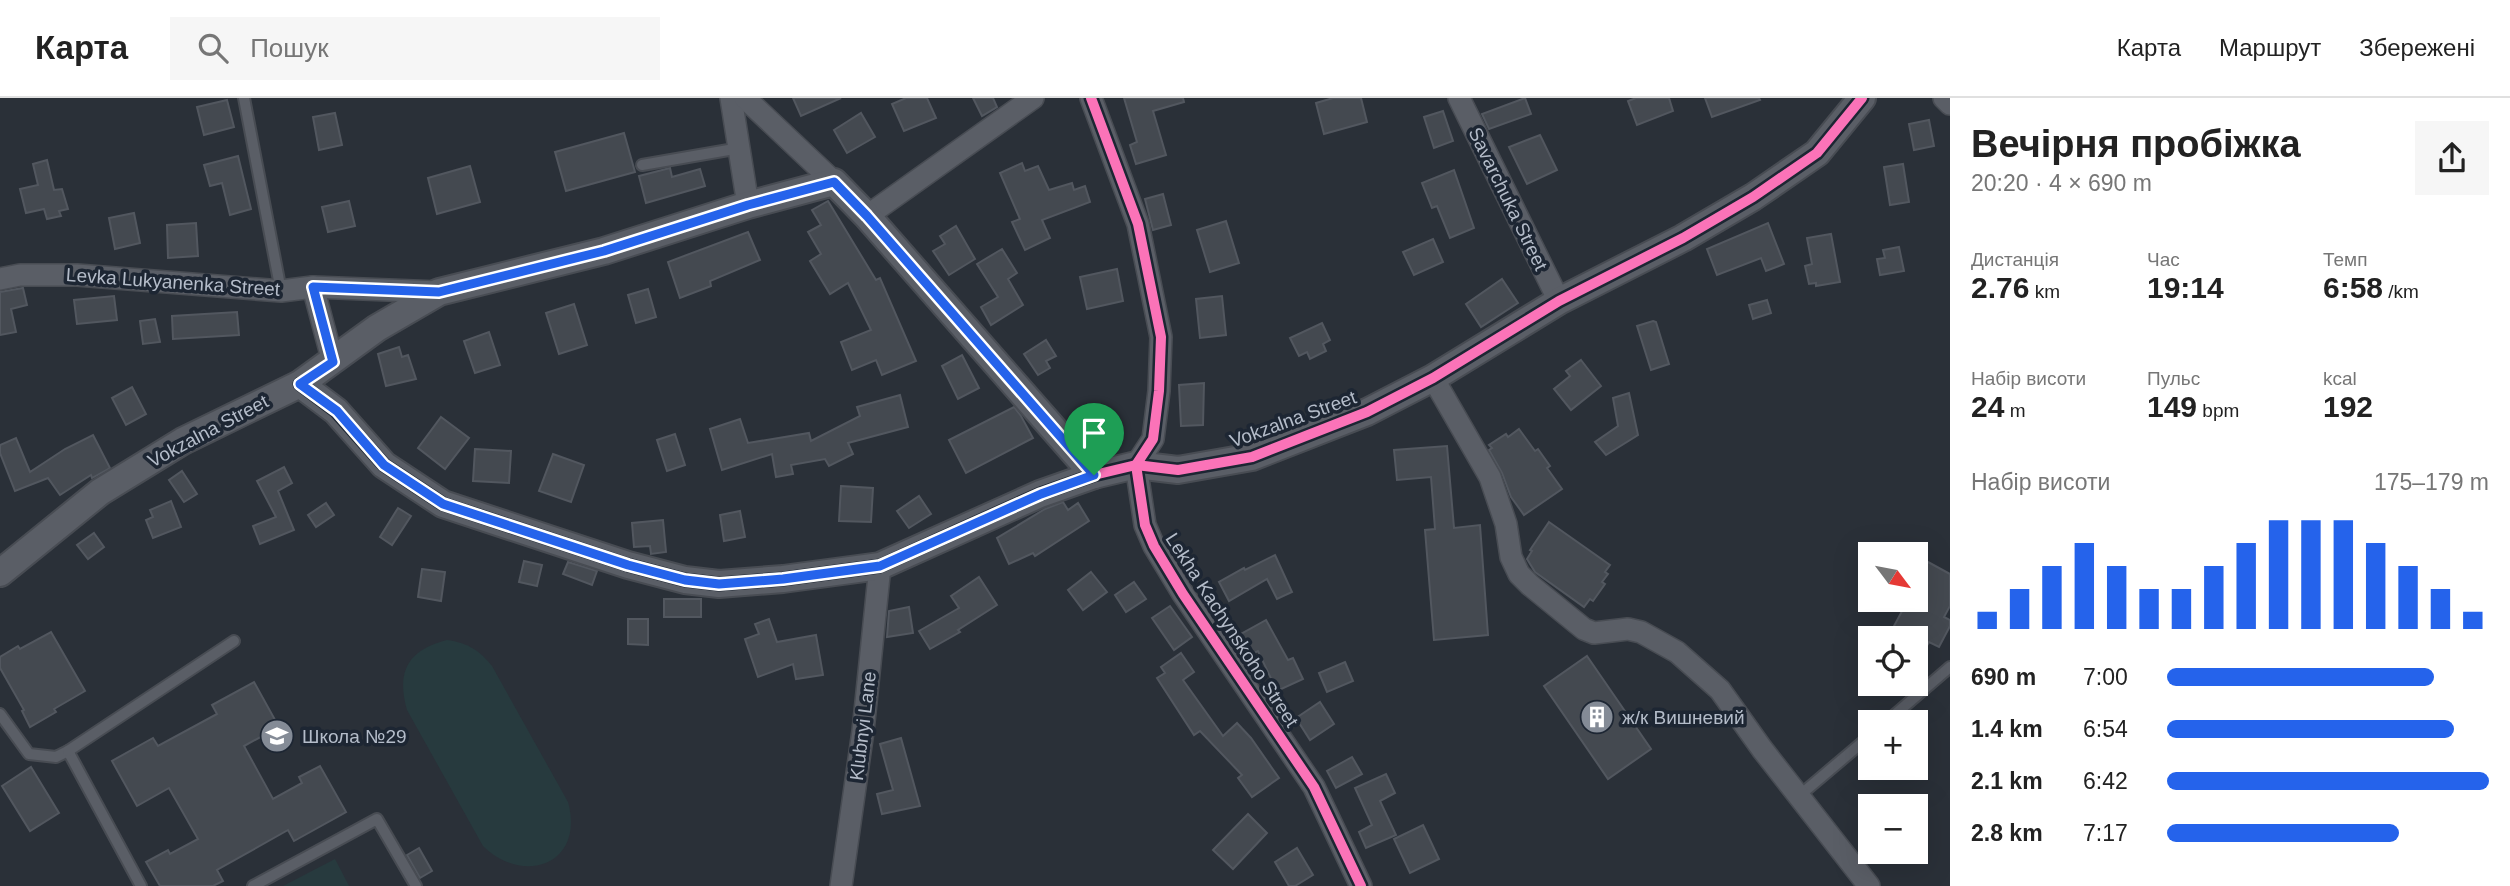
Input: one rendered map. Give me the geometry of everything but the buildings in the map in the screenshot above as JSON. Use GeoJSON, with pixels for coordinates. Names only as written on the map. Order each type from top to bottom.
{"type":"FeatureCollection","features":[{"type":"Feature","properties":{"kind":"street"},"geometry":{"type":"LineString","coordinates":[[731,98],[748,205]]}},
{"type":"Feature","properties":{"kind":"street"},"geometry":{"type":"LineString","coordinates":[[745,98],[867,216],[1094,475]]}},
{"type":"Feature","properties":{"kind":"street"},"geometry":{"type":"LineString","coordinates":[[867,216],[1033,98]]}},
{"type":"Feature","properties":{"kind":"street"},"geometry":{"type":"LineString","coordinates":[[1091,98],[1138,225],[1161,337],[1159,391],[1153,439],[1136,465]]}},
{"type":"Feature","properties":{"kind":"street","name":"Savarchuka Street"},"geometry":{"type":"LineString","coordinates":[[1459,98],[1559,301]]}},
{"type":"Feature","properties":{"kind":"street","name":"Vokzalna Street"},"geometry":{"type":"LineString","coordinates":[[0,573],[100,492],[183,441],[300,384],[337,411],[384,465],[443,504],[628,565],[685,580],[719,584],[783,579],[880,566],[1041,494],[1094,475],[1136,465],[1178,471],[1252,457],[1367,412],[1433,378],[1559,301],[1683,238],[1753,197],[1817,153],[1862,98]]}},
{"type":"Feature","properties":{"kind":"street"},"geometry":{"type":"LineString","coordinates":[[1944,98],[1950,104]]}},
{"type":"Feature","properties":{"kind":"street","name":"Levka Lukyanenka Street"},"geometry":{"type":"LineString","coordinates":[[0,279],[20,275],[76,275],[281,291],[313,287],[439,292],[604,251],[748,205],[834,182]]}},
{"type":"Feature","properties":{"kind":"street"},"geometry":{"type":"LineString","coordinates":[[313,287],[333,362]]}},
{"type":"Feature","properties":{"kind":"street"},"geometry":{"type":"LineString","coordinates":[[300,384],[377,328],[439,292]]}},
{"type":"Feature","properties":{"kind":"street"},"geometry":{"type":"LineString","coordinates":[[1433,378],[1490,477],[1506,524],[1510,558],[1519,573],[1584,629],[1594,633],[1628,629],[1641,632],[1677,652],[1720,690],[1762,749],[1869,886]]}},
{"type":"Feature","properties":{"kind":"street","name":"Lekha Kachynskoho Street"},"geometry":{"type":"LineString","coordinates":[[1136,465],[1145,525],[1154,546],[1183,594],[1314,787],[1361,886]]}},
{"type":"Feature","properties":{"kind":"street","name":"Klubnyi Lane"},"geometry":{"type":"LineString","coordinates":[[841,886],[863,731],[880,566]]}},
{"type":"Feature","properties":{"kind":"lane"},"geometry":{"type":"LineString","coordinates":[[244,98],[281,291]]}},
{"type":"Feature","properties":{"kind":"lane"},"geometry":{"type":"LineString","coordinates":[[642,165],[740,148]]}},
{"type":"Feature","properties":{"kind":"lane"},"geometry":{"type":"LineString","coordinates":[[0,714],[29,754],[56,758],[234,641]]}},
{"type":"Feature","properties":{"kind":"lane"},"geometry":{"type":"LineString","coordinates":[[1900,710],[1950,667]]}},
{"type":"Feature","properties":{"kind":"lane"},"geometry":{"type":"LineString","coordinates":[[1799,796],[1858,746]]}},
{"type":"Feature","properties":{"kind":"lane"},"geometry":{"type":"LineString","coordinates":[[68,751],[141,886]]}},
{"type":"Feature","properties":{"kind":"lane"},"geometry":{"type":"LineString","coordinates":[[253,886],[377,819],[416,886]]}},
{"type":"Feature","properties":{"kind":"green space"},"geometry":{"type":"Polygon","coordinates":[[[447,640],[472,648],[492,666],[568,802],[571,823],[568,841],[559,854],[547,862],[532,866],[516,865],[499,858],[483,846],[407,710],[403,684],[408,664],[423,650],[447,640]]]}},
{"type":"Feature","properties":{"kind":"green space"},"geometry":{"type":"Polygon","coordinates":[[[335,859],[349,886],[283,886],[335,859]]]}},
{"type":"Feature","properties":{"kind":"cycle path"},"geometry":{"type":"LineString","coordinates":[[1091,98],[1138,224],[1161,337],[1159,391],[1153,439],[1136,465],[1145,525],[1154,546],[1183,594],[1314,787],[1361,886]]}},
{"type":"Feature","properties":{"kind":"cycle path"},"geometry":{"type":"LineString","coordinates":[[300,384],[336,411],[384,465],[443,504],[628,565],[685,580],[719,584],[783,579],[880,566],[1040,494],[1094,475],[1136,465],[1178,470],[1252,457],[1367,412],[1433,378],[1559,301],[1683,238],[1753,197],[1817,153],[1862,98]]}},
{"type":"Feature","properties":{"kind":"place","name":"ж/к Вишневий"},"geometry":{"type":"Point","coordinates":[1597,717]}},
{"type":"Feature","properties":{"kind":"place","name":"Школа №29"},"geometry":{"type":"Point","coordinates":[277,736]}},
{"type":"Feature","properties":{"kind":"route"},"geometry":{"type":"LineString","coordinates":[[834,182],[867,216],[1094,475],[1041,494],[880,566],[743,583],[719,584],[685,580],[628,565],[443,504],[384,465],[337,411],[300,384],[333,362],[313,287],[439,292],[604,251],[748,205],[834,182]]}}]}
